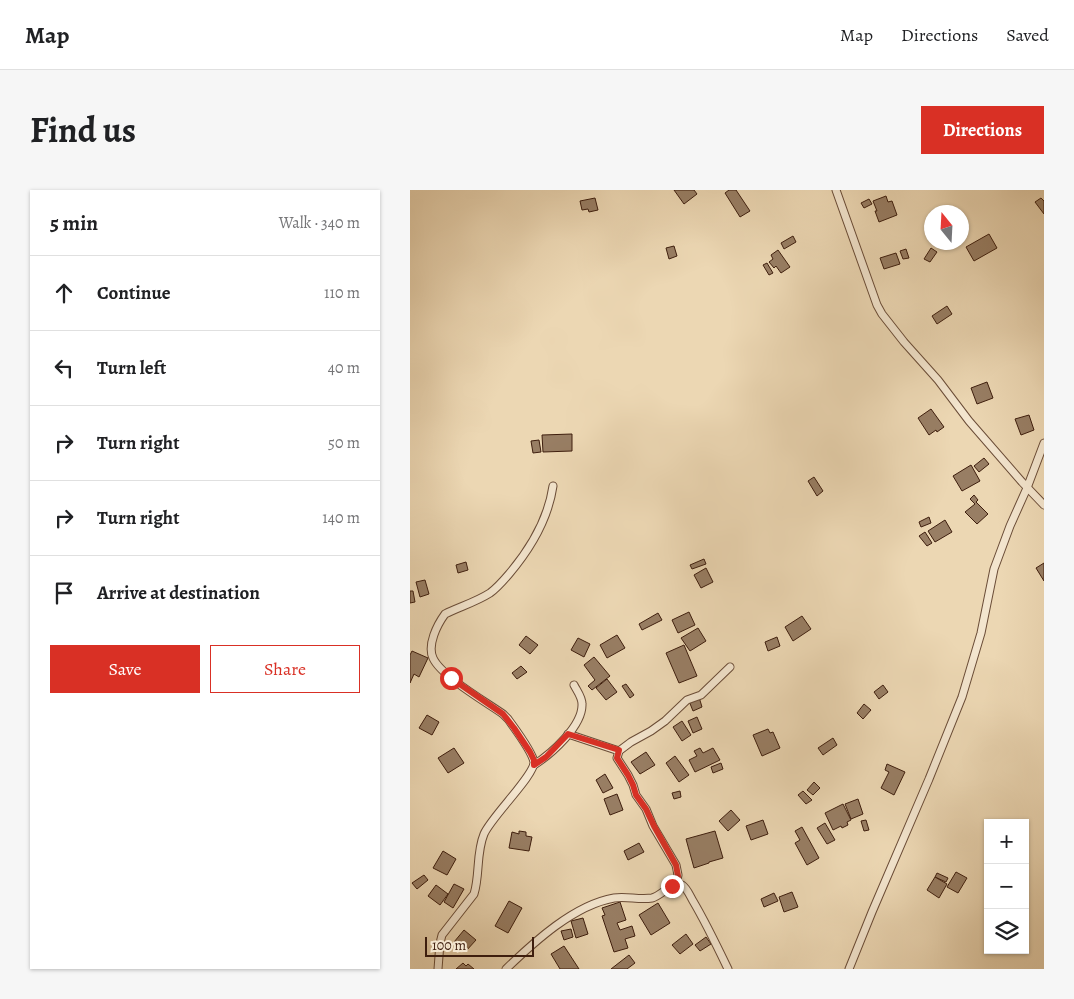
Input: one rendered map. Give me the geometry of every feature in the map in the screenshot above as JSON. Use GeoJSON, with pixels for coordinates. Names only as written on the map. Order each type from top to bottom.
{"type":"FeatureCollection","features":[{"type":"Feature","properties":{"kind":"street"},"geometry":{"type":"LineString","coordinates":[[836,190],[877,305],[882,314],[938,380],[969,421],[1044,505]]}},
{"type":"Feature","properties":{"kind":"street"},"geometry":{"type":"LineString","coordinates":[[849,969],[962,697],[982,633],[994,569],[1044,443]]}},
{"type":"Feature","properties":{"kind":"street"},"geometry":{"type":"LineString","coordinates":[[534,765],[530,752],[508,719],[439,668],[433,658],[431,649],[434,634],[445,614],[490,592],[516,566],[540,529],[550,502],[553,486]]}},
{"type":"Feature","properties":{"kind":"street"},"geometry":{"type":"LineString","coordinates":[[506,969],[532,944],[578,912],[601,901],[616,898],[653,897],[676,884],[678,876],[676,865],[617,758],[619,750],[652,731],[687,700],[701,695],[730,667]]}},
{"type":"Feature","properties":{"kind":"street"},"geometry":{"type":"LineString","coordinates":[[438,969],[442,935],[474,894],[477,887],[481,842],[484,833],[534,765],[546,757],[568,734],[580,715],[581,698],[574,685]]}},
{"type":"Feature","properties":{"kind":"street"},"geometry":{"type":"LineString","coordinates":[[568,734],[619,750]]}},
{"type":"Feature","properties":{"kind":"street"},"geometry":{"type":"LineString","coordinates":[[676,884],[683,886],[687,890],[728,969]]}},
{"type":"Feature","properties":{"kind":"building"},"geometry":{"type":"Polygon","coordinates":[[[674,190],[694,190],[697,194],[684,204],[674,190]]]}},
{"type":"Feature","properties":{"kind":"building"},"geometry":{"type":"Polygon","coordinates":[[[729,190],[736,190],[750,211],[740,217],[725,193],[729,190]]]}},
{"type":"Feature","properties":{"kind":"building"},"geometry":{"type":"Polygon","coordinates":[[[886,196],[888,202],[892,201],[897,215],[879,222],[873,201],[886,196]]]}},
{"type":"Feature","properties":{"kind":"building"},"geometry":{"type":"Polygon","coordinates":[[[595,198],[598,210],[589,212],[588,209],[582,210],[580,201],[595,198]]]}},
{"type":"Feature","properties":{"kind":"building"},"geometry":{"type":"Polygon","coordinates":[[[1041,198],[1044,201],[1044,214],[1035,202],[1041,198]]]}},
{"type":"Feature","properties":{"kind":"building"},"geometry":{"type":"Polygon","coordinates":[[[869,199],[872,204],[864,208],[861,203],[869,199]]]}},
{"type":"Feature","properties":{"kind":"building"},"geometry":{"type":"Polygon","coordinates":[[[989,234],[997,248],[974,261],[968,250],[969,245],[989,234]]]}},
{"type":"Feature","properties":{"kind":"building"},"geometry":{"type":"Polygon","coordinates":[[[793,236],[796,242],[784,249],[781,243],[793,236]]]}},
{"type":"Feature","properties":{"kind":"building"},"geometry":{"type":"Polygon","coordinates":[[[674,246],[677,256],[669,259],[666,248],[674,246]]]}},
{"type":"Feature","properties":{"kind":"building"},"geometry":{"type":"Polygon","coordinates":[[[906,249],[909,258],[903,259],[900,251],[906,249]]]}},
{"type":"Feature","properties":{"kind":"building"},"geometry":{"type":"Polygon","coordinates":[[[778,250],[790,267],[781,273],[776,266],[774,268],[769,262],[773,259],[771,255],[778,250]]]}},
{"type":"Feature","properties":{"kind":"building"},"geometry":{"type":"Polygon","coordinates":[[[930,250],[937,252],[930,262],[924,259],[930,250]]]}},
{"type":"Feature","properties":{"kind":"building"},"geometry":{"type":"Polygon","coordinates":[[[896,253],[900,264],[884,269],[880,258],[896,253]]]}},
{"type":"Feature","properties":{"kind":"building"},"geometry":{"type":"Polygon","coordinates":[[[767,263],[773,273],[769,275],[763,265],[767,263]]]}},
{"type":"Feature","properties":{"kind":"building"},"geometry":{"type":"Polygon","coordinates":[[[947,306],[952,314],[937,324],[932,316],[947,306]]]}},
{"type":"Feature","properties":{"kind":"building"},"geometry":{"type":"Polygon","coordinates":[[[987,382],[993,398],[977,404],[971,388],[987,382]]]}},
{"type":"Feature","properties":{"kind":"building"},"geometry":{"type":"Polygon","coordinates":[[[931,409],[944,427],[929,435],[918,418],[931,409]]]}},
{"type":"Feature","properties":{"kind":"building"},"geometry":{"type":"Polygon","coordinates":[[[1029,415],[1034,430],[1021,435],[1015,419],[1029,415]]]}},
{"type":"Feature","properties":{"kind":"building"},"geometry":{"type":"Polygon","coordinates":[[[572,434],[572,451],[543,452],[542,435],[572,434]]]}},
{"type":"Feature","properties":{"kind":"building"},"geometry":{"type":"Polygon","coordinates":[[[539,440],[541,452],[533,453],[531,441],[539,440]]]}},
{"type":"Feature","properties":{"kind":"building"},"geometry":{"type":"Polygon","coordinates":[[[984,458],[989,464],[979,472],[974,466],[984,458]]]}},
{"type":"Feature","properties":{"kind":"building"},"geometry":{"type":"Polygon","coordinates":[[[971,465],[980,481],[962,491],[953,476],[971,465]]]}},
{"type":"Feature","properties":{"kind":"building"},"geometry":{"type":"Polygon","coordinates":[[[814,477],[823,491],[817,496],[808,481],[814,477]]]}},
{"type":"Feature","properties":{"kind":"building"},"geometry":{"type":"Polygon","coordinates":[[[974,495],[978,500],[976,502],[988,514],[977,524],[965,512],[975,504],[970,499],[974,495]]]}},
{"type":"Feature","properties":{"kind":"building"},"geometry":{"type":"Polygon","coordinates":[[[929,517],[931,523],[921,527],[919,522],[929,517]]]}},
{"type":"Feature","properties":{"kind":"building"},"geometry":{"type":"Polygon","coordinates":[[[945,520],[952,532],[935,542],[928,531],[945,520]]]}},
{"type":"Feature","properties":{"kind":"building"},"geometry":{"type":"Polygon","coordinates":[[[925,532],[932,543],[927,546],[919,536],[925,532]]]}},
{"type":"Feature","properties":{"kind":"building"},"geometry":{"type":"Polygon","coordinates":[[[704,559],[706,564],[692,569],[690,565],[704,559]]]}},
{"type":"Feature","properties":{"kind":"building"},"geometry":{"type":"Polygon","coordinates":[[[466,562],[468,570],[458,573],[456,565],[466,562]]]}},
{"type":"Feature","properties":{"kind":"building"},"geometry":{"type":"Polygon","coordinates":[[[1044,563],[1044,581],[1036,568],[1044,563]]]}},
{"type":"Feature","properties":{"kind":"building"},"geometry":{"type":"Polygon","coordinates":[[[706,568],[713,582],[701,588],[694,575],[706,568]]]}},
{"type":"Feature","properties":{"kind":"building"},"geometry":{"type":"Polygon","coordinates":[[[425,580],[429,594],[420,597],[416,582],[425,580]]]}},
{"type":"Feature","properties":{"kind":"building"},"geometry":{"type":"Polygon","coordinates":[[[410,591],[413,591],[415,602],[410,603],[410,591]]]}},
{"type":"Feature","properties":{"kind":"building"},"geometry":{"type":"Polygon","coordinates":[[[689,612],[695,625],[678,633],[672,620],[689,612]]]}},
{"type":"Feature","properties":{"kind":"building"},"geometry":{"type":"Polygon","coordinates":[[[658,613],[662,620],[642,630],[639,624],[658,613]]]}},
{"type":"Feature","properties":{"kind":"building"},"geometry":{"type":"Polygon","coordinates":[[[802,616],[811,629],[793,641],[785,627],[802,616]]]}},
{"type":"Feature","properties":{"kind":"building"},"geometry":{"type":"Polygon","coordinates":[[[698,628],[706,641],[690,651],[681,638],[698,628]]]}},
{"type":"Feature","properties":{"kind":"building"},"geometry":{"type":"Polygon","coordinates":[[[617,635],[625,648],[607,658],[600,645],[617,635]]]}},
{"type":"Feature","properties":{"kind":"building"},"geometry":{"type":"Polygon","coordinates":[[[526,636],[538,645],[530,654],[519,645],[526,636]]]}},
{"type":"Feature","properties":{"kind":"building"},"geometry":{"type":"Polygon","coordinates":[[[777,637],[780,646],[768,651],[765,642],[777,637]]]}},
{"type":"Feature","properties":{"kind":"building"},"geometry":{"type":"Polygon","coordinates":[[[578,638],[590,644],[584,657],[571,650],[578,638]]]}},
{"type":"Feature","properties":{"kind":"building"},"geometry":{"type":"Polygon","coordinates":[[[684,645],[697,676],[679,683],[666,653],[684,645]]]}},
{"type":"Feature","properties":{"kind":"building"},"geometry":{"type":"Polygon","coordinates":[[[412,651],[428,658],[419,677],[414,674],[410,683],[410,655],[412,651]]]}},
{"type":"Feature","properties":{"kind":"building"},"geometry":{"type":"Polygon","coordinates":[[[594,657],[610,676],[592,690],[588,686],[595,680],[584,665],[594,657]]]}},
{"type":"Feature","properties":{"kind":"building"},"geometry":{"type":"Polygon","coordinates":[[[521,666],[527,672],[517,679],[512,673],[521,666]]]}},
{"type":"Feature","properties":{"kind":"building"},"geometry":{"type":"Polygon","coordinates":[[[607,679],[617,692],[606,700],[596,688],[607,679]]]}},
{"type":"Feature","properties":{"kind":"building"},"geometry":{"type":"Polygon","coordinates":[[[626,684],[634,695],[630,698],[622,686],[626,684]]]}},
{"type":"Feature","properties":{"kind":"building"},"geometry":{"type":"Polygon","coordinates":[[[883,685],[888,692],[879,699],[874,692],[883,685]]]}},
{"type":"Feature","properties":{"kind":"building"},"geometry":{"type":"Polygon","coordinates":[[[699,697],[702,707],[693,711],[689,701],[699,697]]]}},
{"type":"Feature","properties":{"kind":"building"},"geometry":{"type":"Polygon","coordinates":[[[864,704],[871,710],[863,719],[857,713],[864,704]]]}},
{"type":"Feature","properties":{"kind":"building"},"geometry":{"type":"Polygon","coordinates":[[[427,715],[439,722],[432,735],[419,728],[427,715]]]}},
{"type":"Feature","properties":{"kind":"building"},"geometry":{"type":"Polygon","coordinates":[[[697,717],[702,729],[693,733],[688,721],[697,717]]]}},
{"type":"Feature","properties":{"kind":"building"},"geometry":{"type":"Polygon","coordinates":[[[682,721],[691,735],[682,741],[673,727],[682,721]]]}},
{"type":"Feature","properties":{"kind":"building"},"geometry":{"type":"Polygon","coordinates":[[[768,729],[770,733],[773,732],[780,748],[762,756],[753,735],[768,729]]]}},
{"type":"Feature","properties":{"kind":"building"},"geometry":{"type":"Polygon","coordinates":[[[833,738],[837,745],[823,755],[818,748],[833,738]]]}},
{"type":"Feature","properties":{"kind":"building"},"geometry":{"type":"Polygon","coordinates":[[[454,748],[464,763],[448,773],[438,758],[454,748]]]}},
{"type":"Feature","properties":{"kind":"building"},"geometry":{"type":"Polygon","coordinates":[[[700,748],[703,753],[713,748],[720,760],[695,772],[689,760],[697,756],[694,751],[700,748]]]}},
{"type":"Feature","properties":{"kind":"building"},"geometry":{"type":"Polygon","coordinates":[[[646,752],[655,765],[640,774],[631,762],[646,752]]]}},
{"type":"Feature","properties":{"kind":"building"},"geometry":{"type":"Polygon","coordinates":[[[675,756],[689,775],[679,782],[666,763],[675,756]]]}},
{"type":"Feature","properties":{"kind":"building"},"geometry":{"type":"Polygon","coordinates":[[[721,763],[723,769],[713,773],[711,767],[721,763]]]}},
{"type":"Feature","properties":{"kind":"building"},"geometry":{"type":"Polygon","coordinates":[[[887,764],[905,772],[894,795],[881,788],[889,772],[885,770],[887,764]]]}},
{"type":"Feature","properties":{"kind":"building"},"geometry":{"type":"Polygon","coordinates":[[[605,774],[613,788],[603,793],[596,780],[605,774]]]}},
{"type":"Feature","properties":{"kind":"building"},"geometry":{"type":"Polygon","coordinates":[[[814,782],[820,788],[813,795],[807,790],[814,782]]]}},
{"type":"Feature","properties":{"kind":"building"},"geometry":{"type":"Polygon","coordinates":[[[680,791],[681,797],[674,799],[672,793],[680,791]]]}},
{"type":"Feature","properties":{"kind":"building"},"geometry":{"type":"Polygon","coordinates":[[[803,791],[812,800],[806,804],[798,795],[803,791]]]}},
{"type":"Feature","properties":{"kind":"building"},"geometry":{"type":"Polygon","coordinates":[[[617,794],[623,810],[610,815],[604,799],[617,794]]]}},
{"type":"Feature","properties":{"kind":"building"},"geometry":{"type":"Polygon","coordinates":[[[858,799],[863,814],[851,819],[845,804],[858,799]]]}},
{"type":"Feature","properties":{"kind":"building"},"geometry":{"type":"Polygon","coordinates":[[[843,804],[851,820],[847,822],[848,825],[833,830],[825,813],[843,804]]]}},
{"type":"Feature","properties":{"kind":"building"},"geometry":{"type":"Polygon","coordinates":[[[731,810],[740,820],[728,831],[719,821],[731,810]]]}},
{"type":"Feature","properties":{"kind":"building"},"geometry":{"type":"Polygon","coordinates":[[[763,820],[768,834],[751,840],[746,826],[763,820]]]}},
{"type":"Feature","properties":{"kind":"building"},"geometry":{"type":"Polygon","coordinates":[[[866,820],[869,830],[864,831],[861,821],[866,820]]]}},
{"type":"Feature","properties":{"kind":"building"},"geometry":{"type":"Polygon","coordinates":[[[825,823],[835,840],[827,844],[817,828],[825,823]]]}},
{"type":"Feature","properties":{"kind":"building"},"geometry":{"type":"Polygon","coordinates":[[[802,827],[819,858],[807,865],[795,843],[800,840],[795,831],[802,827]]]}},
{"type":"Feature","properties":{"kind":"building"},"geometry":{"type":"Polygon","coordinates":[[[519,831],[526,832],[526,836],[532,837],[529,851],[509,848],[512,832],[519,834],[519,831]]]}},
{"type":"Feature","properties":{"kind":"building"},"geometry":{"type":"Polygon","coordinates":[[[715,831],[723,858],[694,868],[686,839],[715,831]]]}},
{"type":"Feature","properties":{"kind":"building"},"geometry":{"type":"Polygon","coordinates":[[[639,843],[644,852],[628,860],[624,851],[639,843]]]}},
{"type":"Feature","properties":{"kind":"building"},"geometry":{"type":"Polygon","coordinates":[[[443,851],[456,859],[447,875],[433,868],[443,851]]]}},
{"type":"Feature","properties":{"kind":"building"},"geometry":{"type":"Polygon","coordinates":[[[956,872],[967,878],[958,893],[947,887],[956,872]]]}},
{"type":"Feature","properties":{"kind":"building"},"geometry":{"type":"Polygon","coordinates":[[[937,873],[948,878],[946,882],[935,877],[937,873]]]}},
{"type":"Feature","properties":{"kind":"building"},"geometry":{"type":"Polygon","coordinates":[[[424,875],[428,880],[417,889],[412,883],[424,875]]]}},
{"type":"Feature","properties":{"kind":"building"},"geometry":{"type":"Polygon","coordinates":[[[935,877],[947,884],[939,898],[927,890],[935,877]]]}},
{"type":"Feature","properties":{"kind":"building"},"geometry":{"type":"Polygon","coordinates":[[[454,884],[464,889],[453,908],[444,902],[454,884]]]}},
{"type":"Feature","properties":{"kind":"building"},"geometry":{"type":"Polygon","coordinates":[[[436,885],[448,894],[440,905],[428,896],[436,885]]]}},
{"type":"Feature","properties":{"kind":"building"},"geometry":{"type":"Polygon","coordinates":[[[792,892],[798,907],[784,912],[779,897],[792,892]]]}},
{"type":"Feature","properties":{"kind":"building"},"geometry":{"type":"Polygon","coordinates":[[[774,893],[778,901],[764,907],[761,899],[774,893]]]}},
{"type":"Feature","properties":{"kind":"building"},"geometry":{"type":"Polygon","coordinates":[[[509,901],[522,908],[508,933],[495,926],[509,901]]]}},
{"type":"Feature","properties":{"kind":"building"},"geometry":{"type":"Polygon","coordinates":[[[620,902],[626,920],[617,923],[620,930],[632,926],[635,936],[625,939],[628,948],[614,952],[602,916],[605,915],[602,908],[620,902]]]}},
{"type":"Feature","properties":{"kind":"building"},"geometry":{"type":"Polygon","coordinates":[[[658,903],[670,923],[651,935],[639,915],[658,903]]]}},
{"type":"Feature","properties":{"kind":"building"},"geometry":{"type":"Polygon","coordinates":[[[583,918],[588,934],[576,938],[571,921],[583,918]]]}},
{"type":"Feature","properties":{"kind":"building"},"geometry":{"type":"Polygon","coordinates":[[[571,929],[573,937],[564,940],[561,931],[571,929]]]}},
{"type":"Feature","properties":{"kind":"building"},"geometry":{"type":"Polygon","coordinates":[[[464,930],[476,940],[466,951],[454,942],[464,930]]]}},
{"type":"Feature","properties":{"kind":"building"},"geometry":{"type":"Polygon","coordinates":[[[686,934],[693,944],[680,954],[672,945],[686,934]]]}},
{"type":"Feature","properties":{"kind":"building"},"geometry":{"type":"Polygon","coordinates":[[[706,937],[711,944],[700,951],[695,945],[706,937]]]}},
{"type":"Feature","properties":{"kind":"building"},"geometry":{"type":"Polygon","coordinates":[[[564,946],[579,969],[560,969],[551,954],[564,946]]]}},
{"type":"Feature","properties":{"kind":"building"},"geometry":{"type":"Polygon","coordinates":[[[629,955],[635,963],[627,969],[611,969],[629,955]]]}},
{"type":"Feature","properties":{"kind":"building"},"geometry":{"type":"Polygon","coordinates":[[[463,963],[466,966],[468,964],[474,969],[456,969],[463,963]]]}},
{"type":"Feature","properties":{"kind":"route"},"geometry":{"type":"LineString","coordinates":[[451,678],[508,719],[530,752],[534,765],[546,757],[568,734],[619,750],[617,758],[676,865],[678,876],[676,884],[672,886]]}}]}
